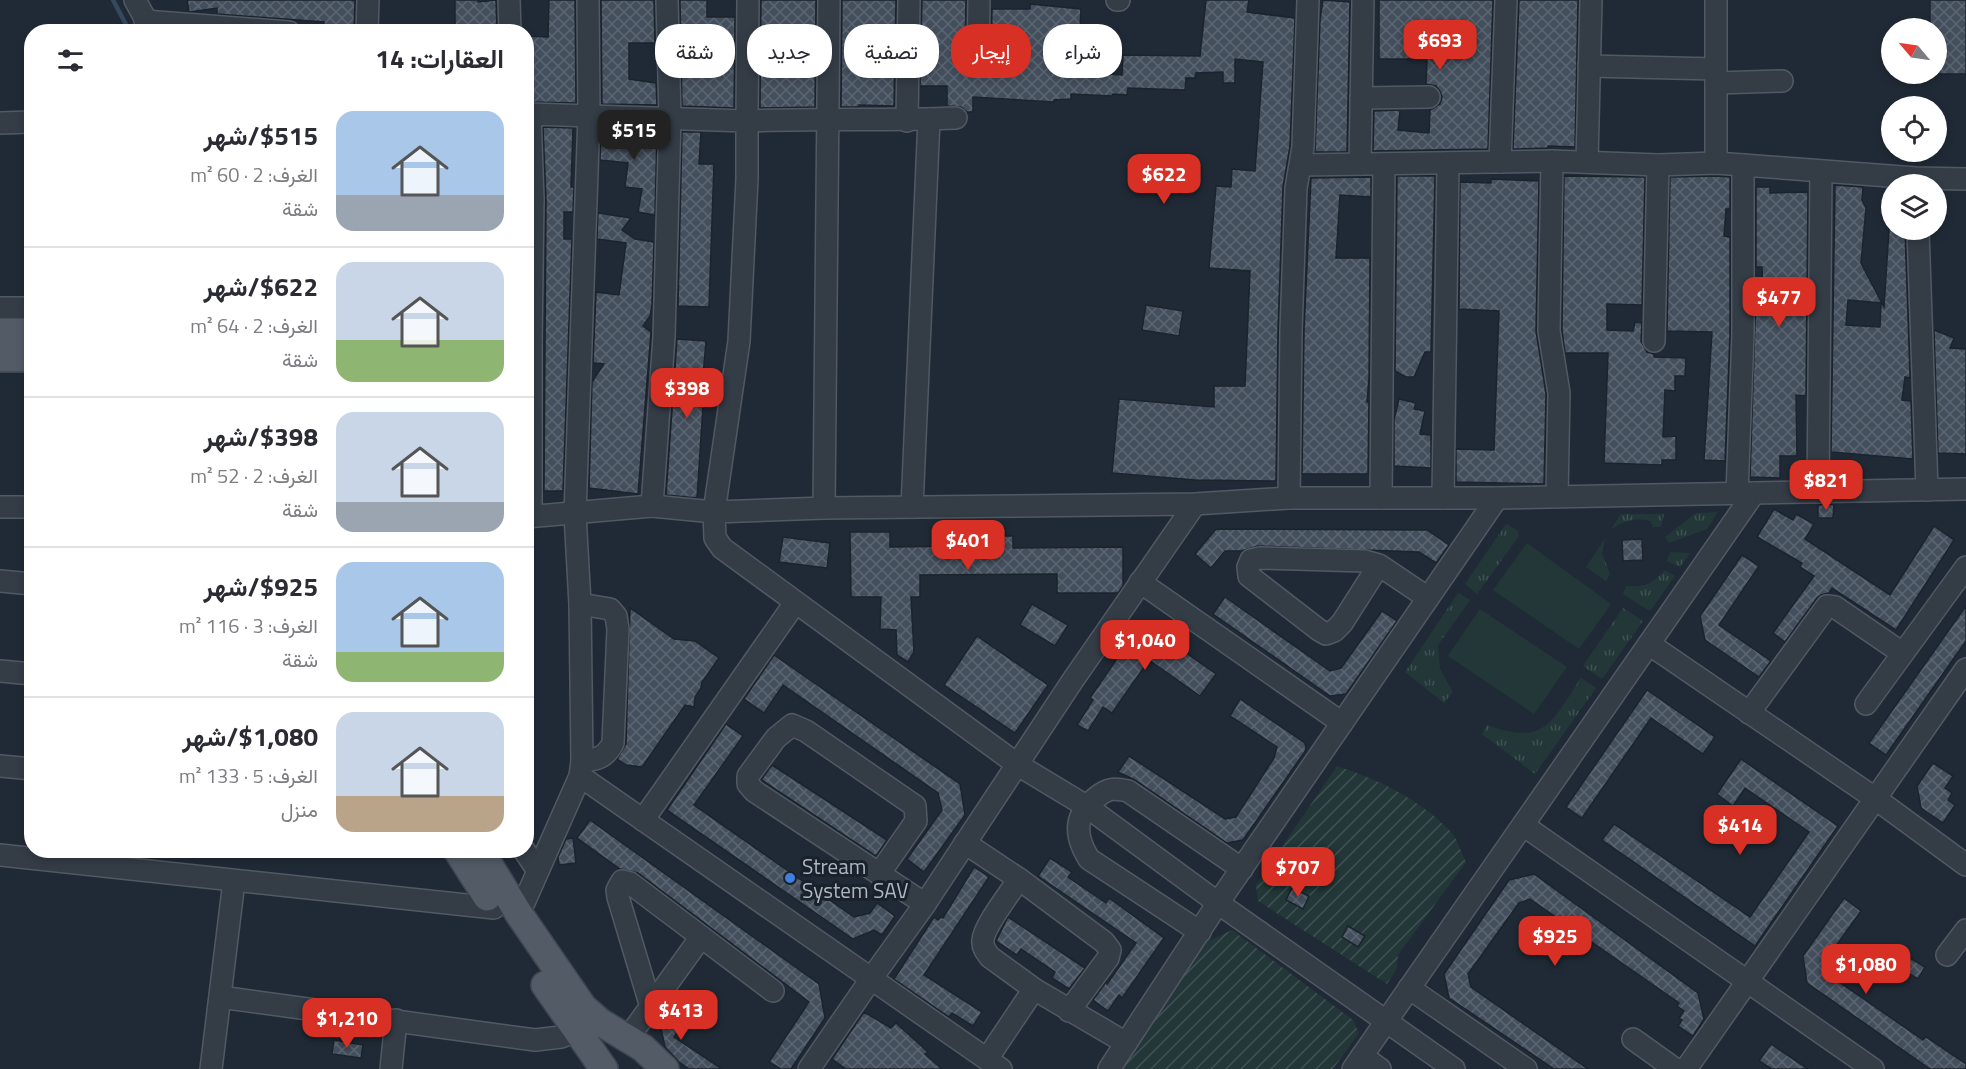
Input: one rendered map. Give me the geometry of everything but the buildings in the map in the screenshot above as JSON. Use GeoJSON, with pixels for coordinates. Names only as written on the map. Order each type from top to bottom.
{"type":"FeatureCollection","features":[{"type":"Feature","properties":{"kind":"main road"},"geometry":{"type":"LineString","coordinates":[[0,332],[24,332]]}},
{"type":"Feature","properties":{"kind":"main road"},"geometry":{"type":"LineString","coordinates":[[0,358],[24,358]]}},
{"type":"Feature","properties":{"kind":"main road"},"geometry":{"type":"LineString","coordinates":[[464,858],[507,911],[569,1004],[577,1031],[605,1069],[616,1049],[628,1038]]}},
{"type":"Feature","properties":{"kind":"main road"},"geometry":{"type":"LineString","coordinates":[[484,858],[507,911]]}},
{"type":"Feature","properties":{"kind":"main road"},"geometry":{"type":"LineString","coordinates":[[569,1004],[628,1038],[658,1066]]}},
{"type":"Feature","properties":{"kind":"street"},"geometry":{"type":"LineString","coordinates":[[135,0],[147,24]]}},
{"type":"Feature","properties":{"kind":"street"},"geometry":{"type":"LineString","coordinates":[[367,24],[368,0]]}},
{"type":"Feature","properties":{"kind":"street"},"geometry":{"type":"LineString","coordinates":[[509,0],[510,24]]}},
{"type":"Feature","properties":{"kind":"street"},"geometry":{"type":"LineString","coordinates":[[28,858],[507,911],[538,871],[581,769],[580,604],[574,514],[589,115],[588,0]]}},
{"type":"Feature","properties":{"kind":"street"},"geometry":{"type":"LineString","coordinates":[[652,506],[664,337],[670,118],[667,0]]}},
{"type":"Feature","properties":{"kind":"street"},"geometry":{"type":"LineString","coordinates":[[748,0],[747,179],[739,341],[714,512],[715,538],[722,548],[795,603],[1018,765],[1086,806],[1218,903],[1454,1069]]}},
{"type":"Feature","properties":{"kind":"street"},"geometry":{"type":"LineString","coordinates":[[824,508],[829,0]]}},
{"type":"Feature","properties":{"kind":"street"},"geometry":{"type":"LineString","coordinates":[[907,121],[909,0]]}},
{"type":"Feature","properties":{"kind":"street"},"geometry":{"type":"LineString","coordinates":[[979,0],[979,24]]}},
{"type":"Feature","properties":{"kind":"street"},"geometry":{"type":"LineString","coordinates":[[1289,498],[1296,188],[1303,147],[1308,0]]}},
{"type":"Feature","properties":{"kind":"street"},"geometry":{"type":"LineString","coordinates":[[1360,164],[1363,0]]}},
{"type":"Feature","properties":{"kind":"street"},"geometry":{"type":"LineString","coordinates":[[1500,162],[1506,0]]}},
{"type":"Feature","properties":{"kind":"street"},"geometry":{"type":"LineString","coordinates":[[1587,162],[1591,0]]}},
{"type":"Feature","properties":{"kind":"street"},"geometry":{"type":"LineString","coordinates":[[1716,0],[1716,163]]}},
{"type":"Feature","properties":{"kind":"street"},"geometry":{"type":"LineString","coordinates":[[1589,66],[1782,81]]}},
{"type":"Feature","properties":{"kind":"street"},"geometry":{"type":"LineString","coordinates":[[1361,98],[1429,97]]}},
{"type":"Feature","properties":{"kind":"street"},"geometry":{"type":"LineString","coordinates":[[534,114],[747,120],[827,118],[907,121],[956,118]]}},
{"type":"Feature","properties":{"kind":"street"},"geometry":{"type":"LineString","coordinates":[[912,507],[930,119]]}},
{"type":"Feature","properties":{"kind":"street"},"geometry":{"type":"LineString","coordinates":[[0,123],[24,122]]}},
{"type":"Feature","properties":{"kind":"street"},"geometry":{"type":"LineString","coordinates":[[1301,165],[1552,161],[1658,165],[1716,163],[1881,177]]}},
{"type":"Feature","properties":{"kind":"street"},"geometry":{"type":"LineString","coordinates":[[1552,161],[1549,331],[1559,393],[1557,496]]}},
{"type":"Feature","properties":{"kind":"street"},"geometry":{"type":"LineString","coordinates":[[1443,498],[1448,163]]}},
{"type":"Feature","properties":{"kind":"street"},"geometry":{"type":"LineString","coordinates":[[1381,498],[1384,164]]}},
{"type":"Feature","properties":{"kind":"street"},"geometry":{"type":"LineString","coordinates":[[1654,340],[1658,165]]}},
{"type":"Feature","properties":{"kind":"street"},"geometry":{"type":"LineString","coordinates":[[1380,1069],[1357,1063],[1649,644],[1746,493],[1743,165]]}},
{"type":"Feature","properties":{"kind":"street"},"geometry":{"type":"LineString","coordinates":[[1818,492],[1821,171]]}},
{"type":"Feature","properties":{"kind":"street"},"geometry":{"type":"LineString","coordinates":[[1947,179],[1966,178]]}},
{"type":"Feature","properties":{"kind":"street"},"geometry":{"type":"LineString","coordinates":[[1918,240],[1928,490]]}},
{"type":"Feature","properties":{"kind":"street"},"geometry":{"type":"LineString","coordinates":[[0,308],[24,308]]}},
{"type":"Feature","properties":{"kind":"street"},"geometry":{"type":"LineString","coordinates":[[534,517],[652,506],[714,512],[824,508],[1195,504],[1289,498],[1497,498],[1966,489]]}},
{"type":"Feature","properties":{"kind":"street"},"geometry":{"type":"LineString","coordinates":[[1109,1069],[1218,903],[1497,498]]}},
{"type":"Feature","properties":{"kind":"street"},"geometry":{"type":"LineString","coordinates":[[809,1069],[925,904],[1073,680],[1195,504]]}},
{"type":"Feature","properties":{"kind":"street"},"geometry":{"type":"LineString","coordinates":[[0,507],[24,507]]}},
{"type":"Feature","properties":{"kind":"street"},"geometry":{"type":"LineString","coordinates":[[1379,565],[1342,623],[1334,631],[1326,634],[1249,576],[1248,567],[1251,560],[1260,558],[1351,560],[1379,565],[1428,598]]}},
{"type":"Feature","properties":{"kind":"street"},"geometry":{"type":"LineString","coordinates":[[1866,704],[1966,567]]}},
{"type":"Feature","properties":{"kind":"street"},"geometry":{"type":"LineString","coordinates":[[0,580],[24,583]]}},
{"type":"Feature","properties":{"kind":"street"},"geometry":{"type":"LineString","coordinates":[[1140,582],[1342,723]]}},
{"type":"Feature","properties":{"kind":"street"},"geometry":{"type":"LineString","coordinates":[[643,820],[795,603]]}},
{"type":"Feature","properties":{"kind":"street"},"geometry":{"type":"LineString","coordinates":[[580,604],[610,609],[616,616],[618,629],[613,743],[609,752],[602,758],[581,769]]}},
{"type":"Feature","properties":{"kind":"street"},"geometry":{"type":"LineString","coordinates":[[1749,713],[1827,606],[1835,607],[1902,653]]}},
{"type":"Feature","properties":{"kind":"street"},"geometry":{"type":"LineString","coordinates":[[1649,644],[1876,799],[1966,865]]}},
{"type":"Feature","properties":{"kind":"street"},"geometry":{"type":"LineString","coordinates":[[1686,1069],[1966,669]]}},
{"type":"Feature","properties":{"kind":"street"},"geometry":{"type":"LineString","coordinates":[[0,671],[24,673]]}},
{"type":"Feature","properties":{"kind":"street"},"geometry":{"type":"LineString","coordinates":[[879,874],[916,821],[915,806],[806,731],[792,725],[776,738],[748,776],[748,784],[754,791],[879,874],[925,904]]}},
{"type":"Feature","properties":{"kind":"street"},"geometry":{"type":"LineString","coordinates":[[0,766],[24,768]]}},
{"type":"Feature","properties":{"kind":"street"},"geometry":{"type":"LineString","coordinates":[[581,769],[643,820],[994,1064],[1034,989]]}},
{"type":"Feature","properties":{"kind":"street"},"geometry":{"type":"LineString","coordinates":[[1200,932],[1089,859],[1082,848],[1078,834],[1080,818],[1086,806],[1107,789],[1117,788],[1128,791],[1242,869]]}},
{"type":"Feature","properties":{"kind":"street"},"geometry":{"type":"LineString","coordinates":[[1523,825],[1873,1069]]}},
{"type":"Feature","properties":{"kind":"street"},"geometry":{"type":"LineString","coordinates":[[965,843],[1019,879],[1104,942],[1110,950],[1108,958],[1069,1011]]}},
{"type":"Feature","properties":{"kind":"street"},"geometry":{"type":"LineString","coordinates":[[0,855],[24,858]]}},
{"type":"Feature","properties":{"kind":"street"},"geometry":{"type":"LineString","coordinates":[[529,858],[538,871]]}},
{"type":"Feature","properties":{"kind":"street"},"geometry":{"type":"LineString","coordinates":[[1019,879],[984,932],[982,943],[990,957],[1034,989],[1126,1043]]}},
{"type":"Feature","properties":{"kind":"street"},"geometry":{"type":"LineString","coordinates":[[211,1069],[234,880]]}},
{"type":"Feature","properties":{"kind":"street"},"geometry":{"type":"LineString","coordinates":[[651,1007],[618,897],[617,890],[621,881],[630,883],[773,991]]}},
{"type":"Feature","properties":{"kind":"street"},"geometry":{"type":"LineString","coordinates":[[1947,956],[1966,930]]}},
{"type":"Feature","properties":{"kind":"street"},"geometry":{"type":"LineString","coordinates":[[628,1038],[701,937]]}},
{"type":"Feature","properties":{"kind":"street"},"geometry":{"type":"LineString","coordinates":[[1409,988],[1526,1069]]}},
{"type":"Feature","properties":{"kind":"street"},"geometry":{"type":"LineString","coordinates":[[220,997],[535,1040],[561,1037],[577,1031]]}},
{"type":"Feature","properties":{"kind":"street"},"geometry":{"type":"LineString","coordinates":[[391,1069],[396,1020]]}},
{"type":"Feature","properties":{"kind":"street"},"geometry":{"type":"LineString","coordinates":[[1633,1039],[1675,1069]]}},
{"type":"Feature","properties":{"kind":"green space"},"geometry":{"type":"Polygon","coordinates":[[[1718,512],[1707,529],[1669,543],[1665,537],[1696,513],[1718,512]]]}},
{"type":"Feature","properties":{"kind":"green space"},"geometry":{"type":"Polygon","coordinates":[[[1621,514],[1664,514],[1661,527],[1653,527],[1650,521],[1639,519],[1625,522],[1611,529],[1621,514]]]}},
{"type":"Feature","properties":{"kind":"green space"},"geometry":{"type":"Polygon","coordinates":[[[1506,524],[1518,531],[1519,536],[1477,594],[1465,584],[1506,524]]]}},
{"type":"Feature","properties":{"kind":"green space"},"geometry":{"type":"Polygon","coordinates":[[[1605,539],[1602,554],[1610,574],[1606,581],[1586,567],[1605,539]]]}},
{"type":"Feature","properties":{"kind":"green space"},"geometry":{"type":"Polygon","coordinates":[[[1527,543],[1611,604],[1579,649],[1493,590],[1527,543]]]}},
{"type":"Feature","properties":{"kind":"green space"},"geometry":{"type":"Polygon","coordinates":[[[1670,552],[1690,553],[1680,567],[1667,561],[1670,552]]]}},
{"type":"Feature","properties":{"kind":"green space"},"geometry":{"type":"Polygon","coordinates":[[[1665,570],[1675,576],[1650,611],[1623,594],[1626,586],[1648,584],[1665,570]]]}},
{"type":"Feature","properties":{"kind":"green space"},"geometry":{"type":"Polygon","coordinates":[[[1458,593],[1470,600],[1438,645],[1440,669],[1453,692],[1444,703],[1405,672],[1458,593]]]}},
{"type":"Feature","properties":{"kind":"green space"},"geometry":{"type":"Polygon","coordinates":[[[1623,608],[1643,621],[1602,679],[1583,666],[1623,608]]]}},
{"type":"Feature","properties":{"kind":"green space"},"geometry":{"type":"Polygon","coordinates":[[[1480,609],[1567,667],[1534,714],[1448,656],[1480,609]]]}},
{"type":"Feature","properties":{"kind":"green space"},"geometry":{"type":"Polygon","coordinates":[[[1581,678],[1596,688],[1535,774],[1482,734],[1487,725],[1522,733],[1535,731],[1545,726],[1554,718],[1581,678]]]}},
{"type":"Feature","properties":{"kind":"green space"},"geometry":{"type":"Polygon","coordinates":[[[1337,766],[1383,784],[1426,810],[1451,832],[1466,862],[1398,955],[1397,968],[1387,984],[1258,901],[1256,885],[1337,766]]]}},
{"type":"Feature","properties":{"kind":"green space"},"geometry":{"type":"Polygon","coordinates":[[[1232,930],[1353,1020],[1359,1033],[1333,1069],[1117,1069],[1206,942],[1232,930]]]}},
{"type":"Feature","properties":{"kind":"waterway"},"geometry":{"type":"LineString","coordinates":[[113,0],[126,24]]}},
{"type":"Feature","properties":{"kind":"place","name":"Stream System SAV"},"geometry":{"type":"Point","coordinates":[790,878]}}]}
